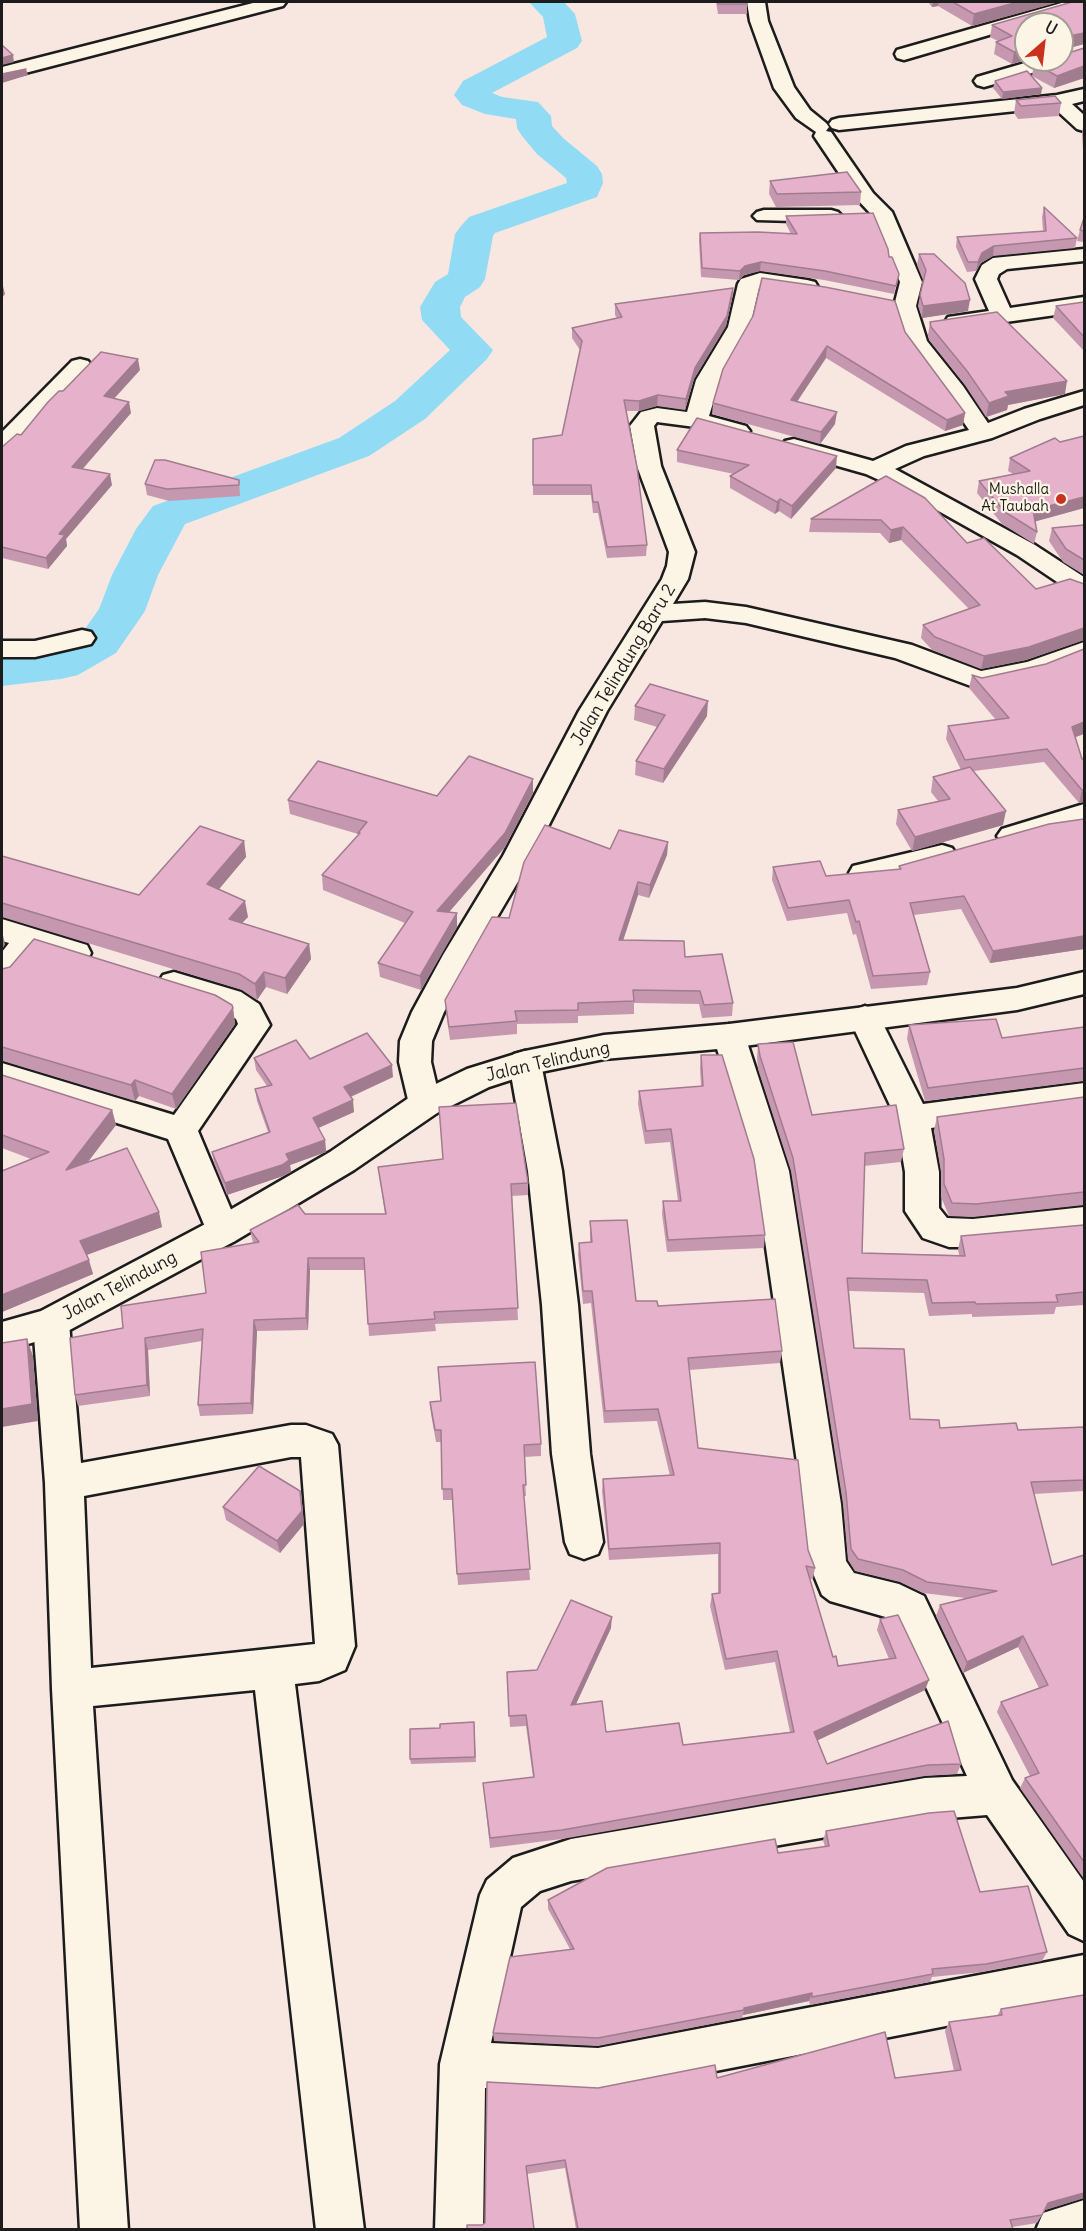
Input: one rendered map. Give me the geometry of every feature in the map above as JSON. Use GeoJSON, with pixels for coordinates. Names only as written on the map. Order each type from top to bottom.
{"type":"FeatureCollection","features":[{"type":"Feature","properties":{"kind":"street"},"geometry":{"type":"LineString","coordinates":[[2,73],[277,2]]}},
{"type":"Feature","properties":{"kind":"street"},"geometry":{"type":"LineString","coordinates":[[756,2],[762,30],[784,88],[803,114],[827,129],[865,197],[881,212],[884,224],[904,262],[911,282],[895,305],[911,328],[916,342],[955,391],[968,414],[984,433]]}},
{"type":"Feature","properties":{"kind":"street"},"geometry":{"type":"LineString","coordinates":[[1052,12],[1083,2]]}},
{"type":"Feature","properties":{"kind":"street"},"geometry":{"type":"LineString","coordinates":[[904,54],[1014,24]]}},
{"type":"Feature","properties":{"kind":"street"},"geometry":{"type":"LineString","coordinates":[[984,81],[1015,72]]}},
{"type":"Feature","properties":{"kind":"street"},"geometry":{"type":"LineString","coordinates":[[827,129],[1057,101],[1084,95]]}},
{"type":"Feature","properties":{"kind":"street"},"geometry":{"type":"LineString","coordinates":[[1057,101],[1084,125]]}},
{"type":"Feature","properties":{"kind":"street"},"geometry":{"type":"LineString","coordinates":[[764,216],[836,216],[881,212]]}},
{"type":"Feature","properties":{"kind":"street"},"geometry":{"type":"LineString","coordinates":[[1002,316],[986,279],[990,270],[1001,263],[1084,255]]}},
{"type":"Feature","properties":{"kind":"street"},"geometry":{"type":"LineString","coordinates":[[696,420],[708,380],[739,327],[749,285],[760,280],[824,289]]}},
{"type":"Feature","properties":{"kind":"street"},"geometry":{"type":"LineString","coordinates":[[911,328],[1084,304]]}},
{"type":"Feature","properties":{"kind":"street"},"geometry":{"type":"LineString","coordinates":[[2,445],[80,366]]}},
{"type":"Feature","properties":{"kind":"street"},"geometry":{"type":"LineString","coordinates":[[875,469],[915,451],[984,433],[1032,414],[1084,398]]}},
{"type":"Feature","properties":{"kind":"street","name":"Jalan Telindung Baru 2"},"geometry":{"type":"LineString","coordinates":[[425,1104],[415,1062],[416,1041],[428,1012],[454,963],[518,856],[593,711],[675,579],[682,552],[649,466],[642,426],[650,417],[657,415],[696,420],[875,469],[962,513],[1084,588]]}},
{"type":"Feature","properties":{"kind":"street"},"geometry":{"type":"LineString","coordinates":[[653,613],[705,610],[746,615],[903,651],[979,681],[1032,669],[1084,650]]}},
{"type":"Feature","properties":{"kind":"street"},"geometry":{"type":"LineString","coordinates":[[2,649],[35,649],[82,638]]}},
{"type":"Feature","properties":{"kind":"street"},"geometry":{"type":"LineString","coordinates":[[864,873],[906,865],[1084,814]]}},
{"type":"Feature","properties":{"kind":"street"},"geometry":{"type":"LineString","coordinates":[[2,973],[16,934],[108,962]]}},
{"type":"Feature","properties":{"kind":"street"},"geometry":{"type":"LineString","coordinates":[[141,973],[230,1000],[248,1012],[254,1025],[181,1130]]}},
{"type":"Feature","properties":{"kind":"street","name":"Jalan Telindung"},"geometry":{"type":"LineString","coordinates":[[2,1337],[51,1323],[224,1231],[342,1161],[425,1104],[478,1078],[525,1063],[604,1047],[729,1036],[1017,999],[1084,983]]}},
{"type":"Feature","properties":{"kind":"street"},"geometry":{"type":"LineString","coordinates":[[865,1018],[913,1118],[922,1172],[922,1211],[935,1228],[949,1233],[973,1233],[1084,1221]]}},
{"type":"Feature","properties":{"kind":"street"},"geometry":{"type":"LineString","coordinates":[[729,1036],[772,1171],[822,1504],[827,1561],[836,1582],[844,1588],[899,1602],[910,1609],[997,1794],[1084,1919]]}},
{"type":"Feature","properties":{"kind":"street"},"geometry":{"type":"LineString","coordinates":[[525,1063],[545,1171],[560,1305],[571,1454],[584,1542]]}},
{"type":"Feature","properties":{"kind":"street"},"geometry":{"type":"LineString","coordinates":[[2,1075],[181,1130],[224,1231]]}},
{"type":"Feature","properties":{"kind":"street"},"geometry":{"type":"LineString","coordinates":[[913,1118],[1084,1095]]}},
{"type":"Feature","properties":{"kind":"street"},"geometry":{"type":"LineString","coordinates":[[51,1323],[64,1483],[72,1689],[104,2229]]}},
{"type":"Feature","properties":{"kind":"street"},"geometry":{"type":"LineString","coordinates":[[64,1483],[291,1441],[306,1441],[319,1445],[335,1646],[331,1657],[319,1662],[273,1669],[72,1689]]}},
{"type":"Feature","properties":{"kind":"street"},"geometry":{"type":"LineString","coordinates":[[273,1669],[340,2229]]}},
{"type":"Feature","properties":{"kind":"street"},"geometry":{"type":"LineString","coordinates":[[459,2229],[463,2064],[502,1895],[528,1873],[571,1860],[925,1799],[997,1794]]}},
{"type":"Feature","properties":{"kind":"street"},"geometry":{"type":"LineString","coordinates":[[463,2064],[598,2072],[1084,1977]]}},
{"type":"Feature","properties":{"kind":"street"},"geometry":{"type":"LineString","coordinates":[[1060,2229],[1084,2224]]}},
{"type":"Feature","properties":{"kind":"building"},"geometry":{"type":"Polygon","coordinates":[[[718,2],[747,2],[747,4],[718,4],[718,2]]]}},
{"type":"Feature","properties":{"kind":"building"},"geometry":{"type":"Polygon","coordinates":[[[953,2],[1018,2],[974,14],[953,2]]]}},
{"type":"Feature","properties":{"kind":"building"},"geometry":{"type":"Polygon","coordinates":[[[1072,2],[1084,2],[1084,33],[1074,35],[1074,12],[1037,12],[1072,2]]]}},
{"type":"Feature","properties":{"kind":"building"},"geometry":{"type":"Polygon","coordinates":[[[1014,19],[1014,52],[996,42],[1012,36],[992,25],[1014,19]]]}},
{"type":"Feature","properties":{"kind":"building"},"geometry":{"type":"Polygon","coordinates":[[[2,45],[13,55],[2,58],[2,45]]]}},
{"type":"Feature","properties":{"kind":"building"},"geometry":{"type":"Polygon","coordinates":[[[1084,48],[1084,66],[1074,70],[1074,51],[1084,48]]]}},
{"type":"Feature","properties":{"kind":"building"},"geometry":{"type":"Polygon","coordinates":[[[26,69],[2,76],[2,74],[26,69]]]}},
{"type":"Feature","properties":{"kind":"building"},"geometry":{"type":"Polygon","coordinates":[[[1028,72],[1042,88],[1003,92],[995,81],[1028,72]]]}},
{"type":"Feature","properties":{"kind":"building"},"geometry":{"type":"Polygon","coordinates":[[[1050,72],[1068,72],[1057,76],[1050,72]]]}},
{"type":"Feature","properties":{"kind":"building"},"geometry":{"type":"Polygon","coordinates":[[[1055,96],[1061,103],[1021,106],[1016,100],[1055,96]]]}},
{"type":"Feature","properties":{"kind":"building"},"geometry":{"type":"Polygon","coordinates":[[[847,172],[861,192],[777,194],[770,181],[847,172]]]}},
{"type":"Feature","properties":{"kind":"building"},"geometry":{"type":"Polygon","coordinates":[[[1044,207],[1077,238],[994,246],[982,253],[978,262],[968,262],[957,237],[1046,231],[1044,207]]]}},
{"type":"Feature","properties":{"kind":"building"},"geometry":{"type":"Polygon","coordinates":[[[873,213],[889,257],[892,257],[899,274],[896,286],[825,271],[761,262],[745,266],[740,271],[702,268],[700,233],[797,234],[786,216],[873,213]]]}},
{"type":"Feature","properties":{"kind":"building"},"geometry":{"type":"Polygon","coordinates":[[[1084,218],[1084,231],[1080,230],[1084,218]]]}},
{"type":"Feature","properties":{"kind":"building"},"geometry":{"type":"Polygon","coordinates":[[[919,254],[934,254],[965,283],[970,300],[923,306],[920,295],[926,270],[919,254]]]}},
{"type":"Feature","properties":{"kind":"building"},"geometry":{"type":"Polygon","coordinates":[[[762,278],[825,287],[895,301],[905,332],[965,413],[947,420],[827,346],[791,400],[837,412],[821,432],[713,403],[723,369],[753,316],[762,278]]]}},
{"type":"Feature","properties":{"kind":"building"},"geometry":{"type":"Polygon","coordinates":[[[733,288],[727,316],[695,368],[686,399],[658,395],[639,401],[624,400],[637,467],[647,545],[607,547],[598,502],[593,502],[591,485],[533,485],[533,439],[562,435],[582,341],[572,328],[622,317],[615,304],[733,288]]]}},
{"type":"Feature","properties":{"kind":"building"},"geometry":{"type":"Polygon","coordinates":[[[1084,302],[1084,337],[1056,306],[1084,302]]]}},
{"type":"Feature","properties":{"kind":"building"},"geometry":{"type":"Polygon","coordinates":[[[997,312],[1067,381],[1005,392],[1009,396],[989,403],[967,371],[931,327],[930,322],[997,312]]]}},
{"type":"Feature","properties":{"kind":"building"},"geometry":{"type":"Polygon","coordinates":[[[101,352],[138,359],[104,396],[129,402],[72,467],[110,474],[59,534],[65,535],[46,558],[2,547],[2,447],[17,434],[21,435],[48,402],[59,391],[63,391],[101,352]]]}},
{"type":"Feature","properties":{"kind":"building"},"geometry":{"type":"Polygon","coordinates":[[[697,418],[837,456],[792,506],[780,499],[777,502],[730,476],[749,465],[677,450],[697,418]]]}},
{"type":"Feature","properties":{"kind":"building"},"geometry":{"type":"Polygon","coordinates":[[[1084,436],[1084,497],[1033,510],[1037,532],[1005,512],[979,481],[1030,471],[1010,458],[1055,438],[1060,442],[1084,436]]]}},
{"type":"Feature","properties":{"kind":"building"},"geometry":{"type":"Polygon","coordinates":[[[155,460],[165,460],[239,480],[239,485],[167,489],[145,484],[155,460]]]}},
{"type":"Feature","properties":{"kind":"building"},"geometry":{"type":"Polygon","coordinates":[[[886,476],[925,498],[967,543],[984,538],[1036,589],[1070,579],[1084,584],[1084,628],[1029,647],[984,656],[935,637],[923,625],[980,605],[903,527],[891,530],[881,520],[811,519],[886,476]]]}},
{"type":"Feature","properties":{"kind":"building"},"geometry":{"type":"Polygon","coordinates":[[[1084,525],[1084,560],[1066,549],[1052,528],[1084,525]]]}},
{"type":"Feature","properties":{"kind":"building"},"geometry":{"type":"Polygon","coordinates":[[[1084,649],[1084,722],[1072,727],[1082,759],[1084,759],[1084,790],[1047,749],[965,760],[948,726],[1009,718],[972,675],[982,678],[1046,664],[1084,649]]]}},
{"type":"Feature","properties":{"kind":"building"},"geometry":{"type":"Polygon","coordinates":[[[650,684],[708,701],[664,769],[636,761],[665,715],[635,706],[650,684]]]}},
{"type":"Feature","properties":{"kind":"building"},"geometry":{"type":"Polygon","coordinates":[[[469,756],[533,779],[505,833],[437,911],[457,913],[420,976],[378,963],[413,912],[322,875],[367,822],[288,800],[318,761],[437,796],[469,756]]]}},
{"type":"Feature","properties":{"kind":"building"},"geometry":{"type":"Polygon","coordinates":[[[970,767],[1006,811],[915,837],[898,810],[950,799],[933,777],[970,767]]]}},
{"type":"Feature","properties":{"kind":"building"},"geometry":{"type":"Polygon","coordinates":[[[1084,819],[1084,936],[993,951],[964,896],[910,903],[930,972],[873,976],[859,921],[856,922],[849,900],[788,908],[773,867],[820,861],[826,876],[901,869],[899,866],[1049,824],[1084,819]]]}},
{"type":"Feature","properties":{"kind":"building"},"geometry":{"type":"Polygon","coordinates":[[[545,825],[610,849],[619,830],[668,842],[650,885],[638,882],[619,940],[684,941],[685,957],[722,954],[733,1003],[704,1005],[700,991],[633,990],[634,1001],[578,1003],[578,1010],[515,1011],[517,1021],[449,1027],[445,1000],[492,917],[509,918],[524,862],[545,825]]]}},
{"type":"Feature","properties":{"kind":"building"},"geometry":{"type":"Polygon","coordinates":[[[200,826],[244,841],[207,884],[245,901],[229,919],[309,944],[285,978],[264,972],[255,984],[239,974],[2,903],[2,856],[139,895],[200,826]]]}},
{"type":"Feature","properties":{"kind":"building"},"geometry":{"type":"Polygon","coordinates":[[[34,939],[215,995],[232,1005],[233,1008],[172,1094],[135,1080],[131,1085],[2,1047],[2,969],[10,967],[34,939]]]}},
{"type":"Feature","properties":{"kind":"building"},"geometry":{"type":"Polygon","coordinates":[[[996,1019],[1002,1038],[1084,1027],[1084,1068],[928,1088],[909,1025],[996,1019]]]}},
{"type":"Feature","properties":{"kind":"building"},"geometry":{"type":"Polygon","coordinates":[[[367,1033],[392,1065],[344,1087],[353,1100],[313,1118],[325,1140],[286,1154],[289,1160],[282,1165],[225,1183],[212,1152],[270,1132],[255,1089],[272,1085],[254,1058],[296,1040],[310,1059],[367,1033]]]}},
{"type":"Feature","properties":{"kind":"building"},"geometry":{"type":"Polygon","coordinates":[[[793,1042],[812,1115],[896,1105],[904,1149],[865,1153],[862,1253],[965,1256],[961,1236],[1084,1225],[1084,1292],[1056,1295],[1058,1302],[932,1303],[927,1280],[847,1278],[854,1348],[904,1349],[910,1419],[939,1420],[940,1428],[1016,1423],[1018,1430],[1084,1427],[1084,1480],[1031,1482],[1052,1565],[1084,1555],[1084,1862],[1025,1778],[1039,1773],[1001,1702],[1048,1685],[1023,1636],[967,1662],[940,1605],[997,1591],[927,1582],[903,1570],[858,1559],[851,1549],[846,1492],[793,1158],[758,1044],[793,1042]]]}},
{"type":"Feature","properties":{"kind":"building"},"geometry":{"type":"Polygon","coordinates":[[[701,1055],[722,1055],[754,1159],[765,1235],[668,1240],[663,1201],[681,1201],[671,1129],[646,1131],[639,1091],[703,1086],[701,1055]]]}},
{"type":"Feature","properties":{"kind":"building"},"geometry":{"type":"Polygon","coordinates":[[[2,1075],[112,1110],[66,1170],[127,1148],[159,1212],[80,1241],[89,1260],[2,1295],[2,1171],[49,1152],[2,1135],[2,1075]]]}},
{"type":"Feature","properties":{"kind":"building"},"geometry":{"type":"Polygon","coordinates":[[[1084,1097],[1084,1192],[976,1204],[952,1203],[944,1184],[944,1159],[937,1117],[1084,1097]]]}},
{"type":"Feature","properties":{"kind":"building"},"geometry":{"type":"Polygon","coordinates":[[[516,1103],[528,1183],[511,1184],[518,1308],[434,1312],[435,1319],[368,1324],[364,1258],[308,1258],[306,1318],[254,1320],[251,1403],[198,1405],[203,1329],[145,1338],[147,1385],[75,1395],[70,1338],[123,1328],[121,1306],[206,1293],[201,1252],[259,1242],[250,1230],[298,1205],[305,1214],[386,1214],[378,1167],[443,1159],[439,1107],[516,1103]]]}},
{"type":"Feature","properties":{"kind":"building"},"geometry":{"type":"Polygon","coordinates":[[[627,1220],[636,1301],[657,1301],[658,1306],[775,1299],[782,1351],[688,1358],[698,1448],[798,1460],[808,1550],[815,1568],[806,1566],[833,1657],[836,1656],[838,1666],[896,1658],[880,1619],[898,1615],[929,1680],[814,1732],[827,1764],[948,1721],[961,1764],[928,1765],[562,1830],[490,1838],[483,1783],[534,1777],[526,1715],[509,1716],[507,1672],[537,1670],[571,1600],[612,1617],[571,1705],[602,1701],[606,1732],[679,1723],[683,1745],[794,1732],[777,1651],[726,1659],[712,1594],[720,1593],[720,1543],[609,1549],[603,1479],[674,1475],[658,1409],[605,1411],[592,1291],[583,1291],[579,1243],[592,1242],[590,1221],[627,1220]]]}},
{"type":"Feature","properties":{"kind":"building"},"geometry":{"type":"Polygon","coordinates":[[[27,1339],[32,1404],[2,1409],[2,1343],[27,1339]]]}},
{"type":"Feature","properties":{"kind":"building"},"geometry":{"type":"Polygon","coordinates":[[[535,1362],[541,1444],[524,1445],[526,1485],[523,1485],[530,1569],[457,1574],[452,1489],[442,1489],[441,1430],[435,1430],[430,1402],[441,1401],[438,1367],[535,1362]]]}},
{"type":"Feature","properties":{"kind":"building"},"geometry":{"type":"Polygon","coordinates":[[[259,1466],[300,1491],[302,1511],[277,1541],[223,1507],[259,1466]]]}},
{"type":"Feature","properties":{"kind":"building"},"geometry":{"type":"Polygon","coordinates":[[[474,1722],[475,1757],[410,1759],[410,1729],[440,1728],[440,1724],[474,1722]]]}},
{"type":"Feature","properties":{"kind":"building"},"geometry":{"type":"Polygon","coordinates":[[[954,1811],[980,1892],[1028,1886],[1047,1952],[986,1964],[932,1969],[933,1974],[812,1997],[812,1993],[744,2008],[744,2010],[598,2038],[493,2033],[510,1957],[574,1949],[548,1900],[607,1868],[775,1839],[778,1853],[829,1846],[826,1831],[929,1813],[954,1811]]]}},
{"type":"Feature","properties":{"kind":"building"},"geometry":{"type":"Polygon","coordinates":[[[1084,1995],[1084,2193],[1048,2203],[1042,2215],[1010,2220],[1013,2229],[578,2229],[565,2160],[526,2166],[534,2229],[467,2229],[467,2225],[485,2223],[487,2082],[598,2088],[715,2065],[717,2078],[885,2032],[895,2078],[961,2070],[949,2022],[1002,2015],[1001,2009],[1084,1995]]]}},
{"type":"Feature","properties":{"kind":"waterway"},"geometry":{"type":"LineString","coordinates":[[2,671],[61,664],[99,643],[122,611],[135,575],[158,529],[169,515],[354,447],[410,410],[473,350],[442,320],[440,307],[449,290],[466,279],[474,234],[482,225],[584,189],[584,174],[550,146],[535,128],[533,116],[526,109],[497,107],[471,95],[475,88],[565,41],[559,14],[545,2]]}},
{"type":"Feature","properties":{"kind":"place","name":"Mushalla At Taubah"},"geometry":{"type":"Point","coordinates":[1061,499]}}]}
